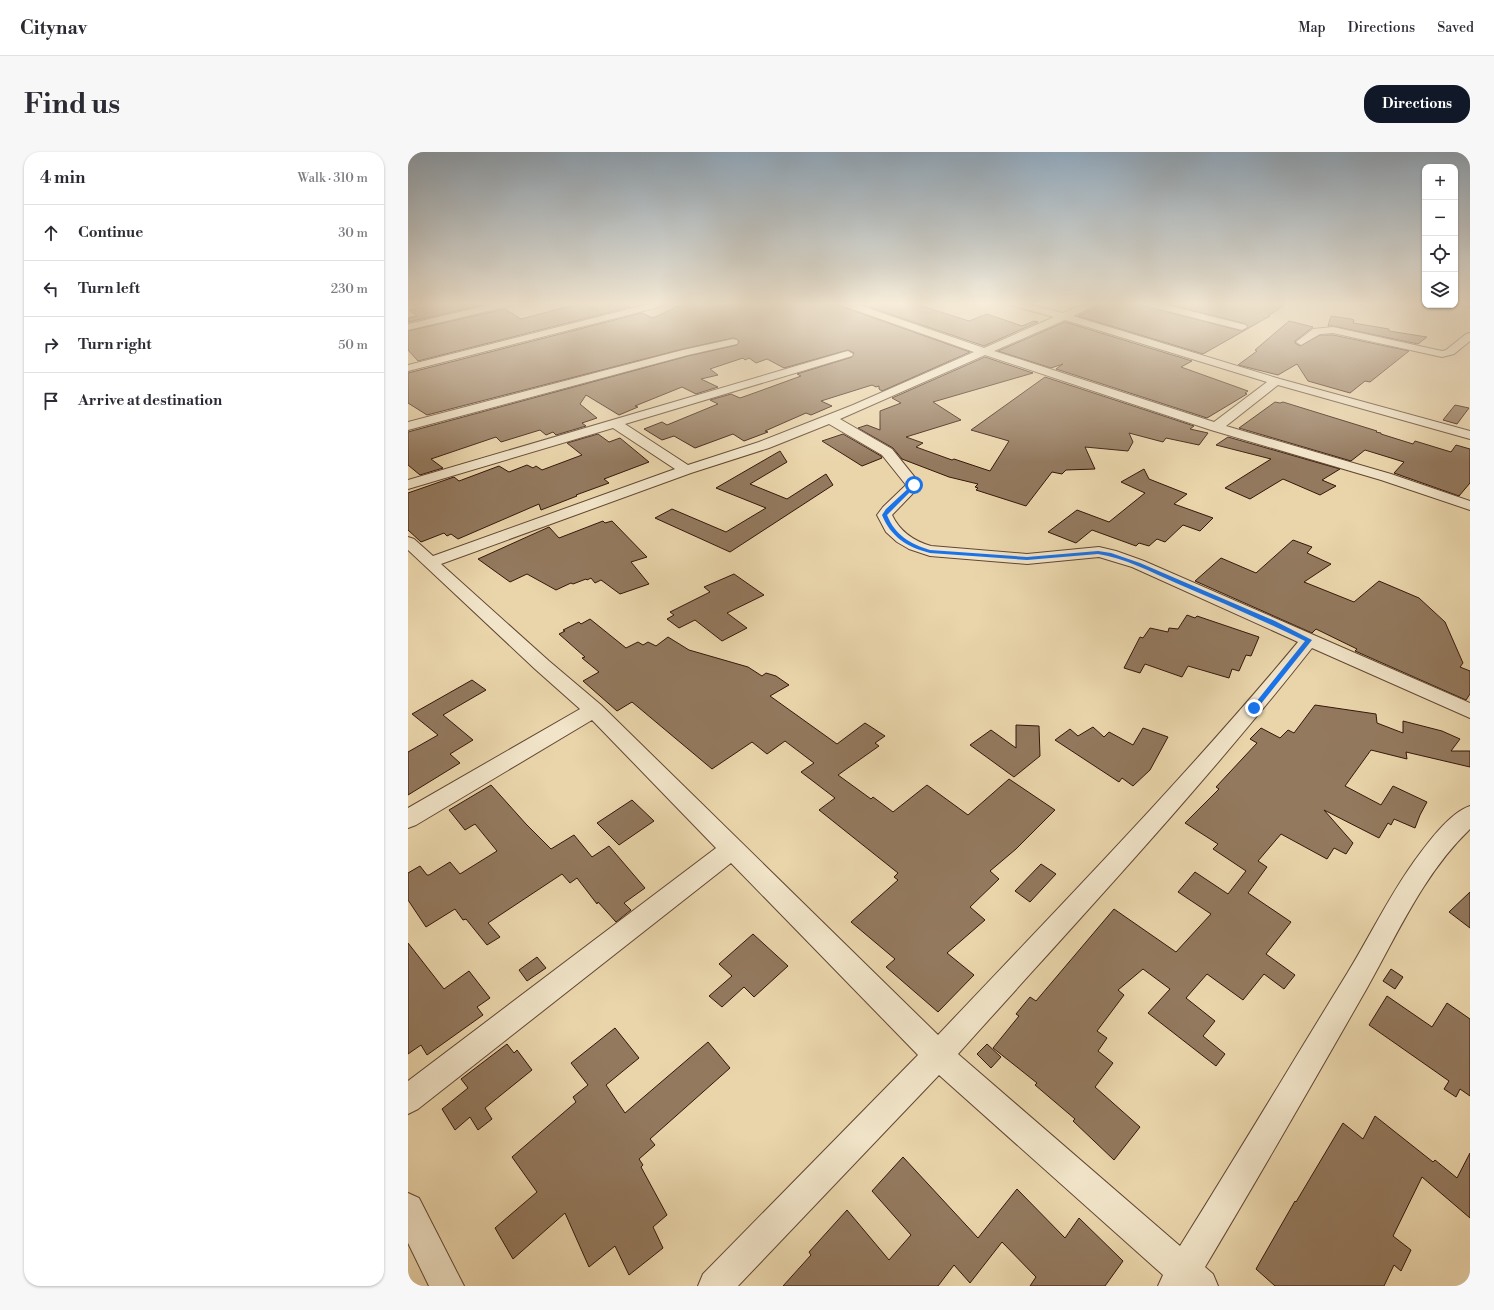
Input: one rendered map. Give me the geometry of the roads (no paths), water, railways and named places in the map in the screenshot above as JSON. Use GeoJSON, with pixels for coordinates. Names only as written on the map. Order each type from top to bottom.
{"type":"FeatureCollection","features":[{"type":"Feature","properties":{"kind":"street"},"geometry":{"type":"LineString","coordinates":[[408,368],[456,356]]}},
{"type":"Feature","properties":{"kind":"street"},"geometry":{"type":"LineString","coordinates":[[408,426],[672,356]]}},
{"type":"Feature","properties":{"kind":"street"},"geometry":{"type":"LineString","coordinates":[[408,485],[841,356]]}},
{"type":"Feature","properties":{"kind":"street"},"geometry":{"type":"LineString","coordinates":[[431,562],[686,470],[764,445],[830,419],[976,356]]}},
{"type":"Feature","properties":{"kind":"street"},"geometry":{"type":"LineString","coordinates":[[997,356],[1216,427],[1386,477],[1470,506]]}},
{"type":"Feature","properties":{"kind":"street"},"geometry":{"type":"LineString","coordinates":[[1194,356],[1276,381],[1470,435]]}},
{"type":"Feature","properties":{"kind":"street"},"geometry":{"type":"LineString","coordinates":[[1216,427],[1276,381]]}},
{"type":"Feature","properties":{"kind":"street"},"geometry":{"type":"LineString","coordinates":[[830,419],[887,452],[914,485],[884,515],[889,526],[896,535],[917,547],[930,551],[1027,559],[1098,552],[1110,554],[1138,564],[1470,711]]}},
{"type":"Feature","properties":{"kind":"street"},"geometry":{"type":"LineString","coordinates":[[614,423],[686,470]]}},
{"type":"Feature","properties":{"kind":"street"},"geometry":{"type":"LineString","coordinates":[[408,542],[542,665],[594,710],[938,1055],[1187,1281],[1419,871],[1452,829],[1470,815]]}},
{"type":"Feature","properties":{"kind":"street"},"geometry":{"type":"LineString","coordinates":[[716,1286],[938,1055],[1191,781],[1254,708],[1309,640]]}},
{"type":"Feature","properties":{"kind":"street"},"geometry":{"type":"LineString","coordinates":[[408,819],[594,710]]}},
{"type":"Feature","properties":{"kind":"street"},"geometry":{"type":"LineString","coordinates":[[408,1098],[732,849]]}},
{"type":"Feature","properties":{"kind":"street"},"geometry":{"type":"LineString","coordinates":[[408,1209],[447,1286]]}}]}
